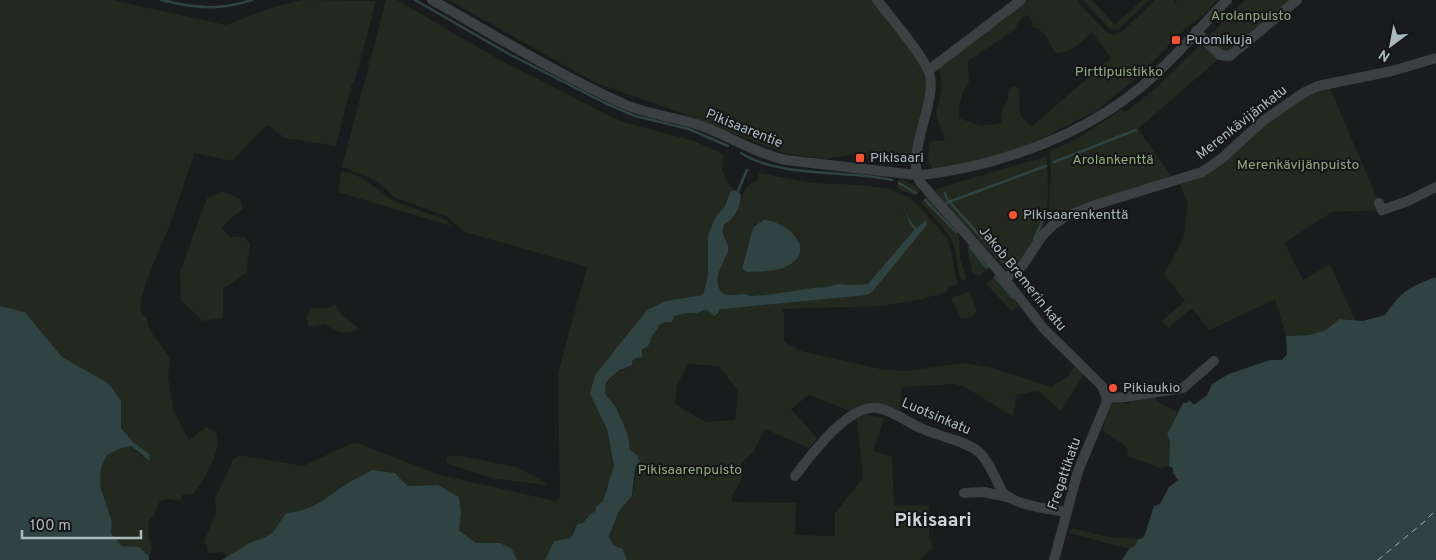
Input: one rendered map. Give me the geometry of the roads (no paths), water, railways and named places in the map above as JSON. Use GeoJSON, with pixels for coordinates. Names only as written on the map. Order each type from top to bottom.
{"type":"FeatureCollection","features":[{"type":"Feature","properties":{"kind":"street","name":"Pikisaarentie"},"geometry":{"type":"LineString","coordinates":[[432,0],[556,70],[626,105],[645,112],[700,125],[771,156],[786,160],[916,175],[932,174],[1022,152],[1076,129],[1108,110],[1146,82],[1228,0]]}},
{"type":"Feature","properties":{"kind":"street"},"geometry":{"type":"LineString","coordinates":[[877,0],[929,70],[931,83],[921,131],[916,175]]}},
{"type":"Feature","properties":{"kind":"street"},"geometry":{"type":"LineString","coordinates":[[929,70],[1021,0]]}},
{"type":"Feature","properties":{"kind":"street"},"geometry":{"type":"LineString","coordinates":[[1196,31],[1220,55],[1230,56],[1235,54],[1260,30],[1297,0]]}},
{"type":"Feature","properties":{"kind":"street","name":"Merenkävijänkatu"},"geometry":{"type":"LineString","coordinates":[[1006,279],[1023,265],[1042,236],[1054,224],[1065,217],[1202,172],[1221,159],[1263,121],[1302,93],[1318,86],[1392,72],[1436,58]]}},
{"type":"Feature","properties":{"kind":"street","name":"Jakob Bremerin katu"},"geometry":{"type":"LineString","coordinates":[[916,175],[920,182],[1006,279],[1056,342],[1102,386],[1107,398]]}},
{"type":"Feature","properties":{"kind":"street"},"geometry":{"type":"LineString","coordinates":[[1380,207],[1408,201],[1436,187]]}},
{"type":"Feature","properties":{"kind":"street"},"geometry":{"type":"LineString","coordinates":[[1107,398],[1183,388],[1214,361]]}},
{"type":"Feature","properties":{"kind":"street","name":"Fregattikatu"},"geometry":{"type":"LineString","coordinates":[[1054,560],[1078,471],[1107,398]]}},
{"type":"Feature","properties":{"kind":"street","name":"Luotsinkatu"},"geometry":{"type":"LineString","coordinates":[[795,476],[827,437],[848,418],[862,410],[878,408],[924,430],[977,451],[985,459],[1003,492],[1010,498]]}},
{"type":"Feature","properties":{"kind":"street"},"geometry":{"type":"LineString","coordinates":[[964,493],[994,494],[1021,503],[1066,512]]}},
{"type":"Feature","properties":{"kind":"waterway"},"geometry":{"type":"LineString","coordinates":[[161,0],[206,7],[228,6],[252,0]]}},
{"type":"Feature","properties":{"kind":"waterway"},"geometry":{"type":"LineString","coordinates":[[415,0],[509,54],[605,103],[635,116],[689,129],[728,146]]}},
{"type":"Feature","properties":{"kind":"waterway"},"geometry":{"type":"LineString","coordinates":[[1054,162],[1136,130]]}},
{"type":"Feature","properties":{"kind":"waterway"},"geometry":{"type":"LineString","coordinates":[[741,153],[757,161],[794,170],[892,180]]}},
{"type":"Feature","properties":{"kind":"waterway"},"geometry":{"type":"LineString","coordinates":[[946,203],[1046,166]]}},
{"type":"Feature","properties":{"kind":"waterway"},"geometry":{"type":"LineString","coordinates":[[738,191],[747,170]]}},
{"type":"Feature","properties":{"kind":"waterway"},"geometry":{"type":"LineString","coordinates":[[899,183],[916,193]]}},
{"type":"Feature","properties":{"kind":"waterway"},"geometry":{"type":"LineString","coordinates":[[945,193],[947,199],[1005,264],[1012,266]]}},
{"type":"Feature","properties":{"kind":"waterway"},"geometry":{"type":"LineString","coordinates":[[925,200],[956,232]]}},
{"type":"Feature","properties":{"kind":"waterway"},"geometry":{"type":"LineString","coordinates":[[1034,239],[1042,222]]}},
{"type":"Feature","properties":{"kind":"waterway"},"geometry":{"type":"LineString","coordinates":[[970,247],[987,268]]}},
{"type":"Feature","properties":{"kind":"waterway"},"geometry":{"type":"LineString","coordinates":[[995,277],[1013,298]]}},
{"type":"Feature","properties":{"kind":"place","name":"Puomikuja"},"geometry":{"type":"Point","coordinates":[1176,40]}},
{"type":"Feature","properties":{"kind":"place","name":"Pikisaari"},"geometry":{"type":"Point","coordinates":[860,158]}},
{"type":"Feature","properties":{"kind":"place","name":"Pikisaarenkenttä"},"geometry":{"type":"Point","coordinates":[1013,215]}},
{"type":"Feature","properties":{"kind":"place","name":"Pikiaukio"},"geometry":{"type":"Point","coordinates":[1113,388]}},
{"type":"Feature","properties":{"kind":"district","name":"Pikisaari"},"geometry":{"type":"Point","coordinates":[933,521]}},
{"type":"Feature","properties":{"kind":"park label","name":"Arolanpuisto"},"geometry":{"type":"Point","coordinates":[1251,16]}},
{"type":"Feature","properties":{"kind":"park label","name":"Pirttipuistikko"},"geometry":{"type":"Point","coordinates":[1119,72]}},
{"type":"Feature","properties":{"kind":"park label","name":"Arolankenttä"},"geometry":{"type":"Point","coordinates":[1113,160]}},
{"type":"Feature","properties":{"kind":"park label","name":"Merenkävijänpuisto"},"geometry":{"type":"Point","coordinates":[1298,165]}},
{"type":"Feature","properties":{"kind":"park label","name":"Pikisaarenpuisto"},"geometry":{"type":"Point","coordinates":[690,470]}}]}
